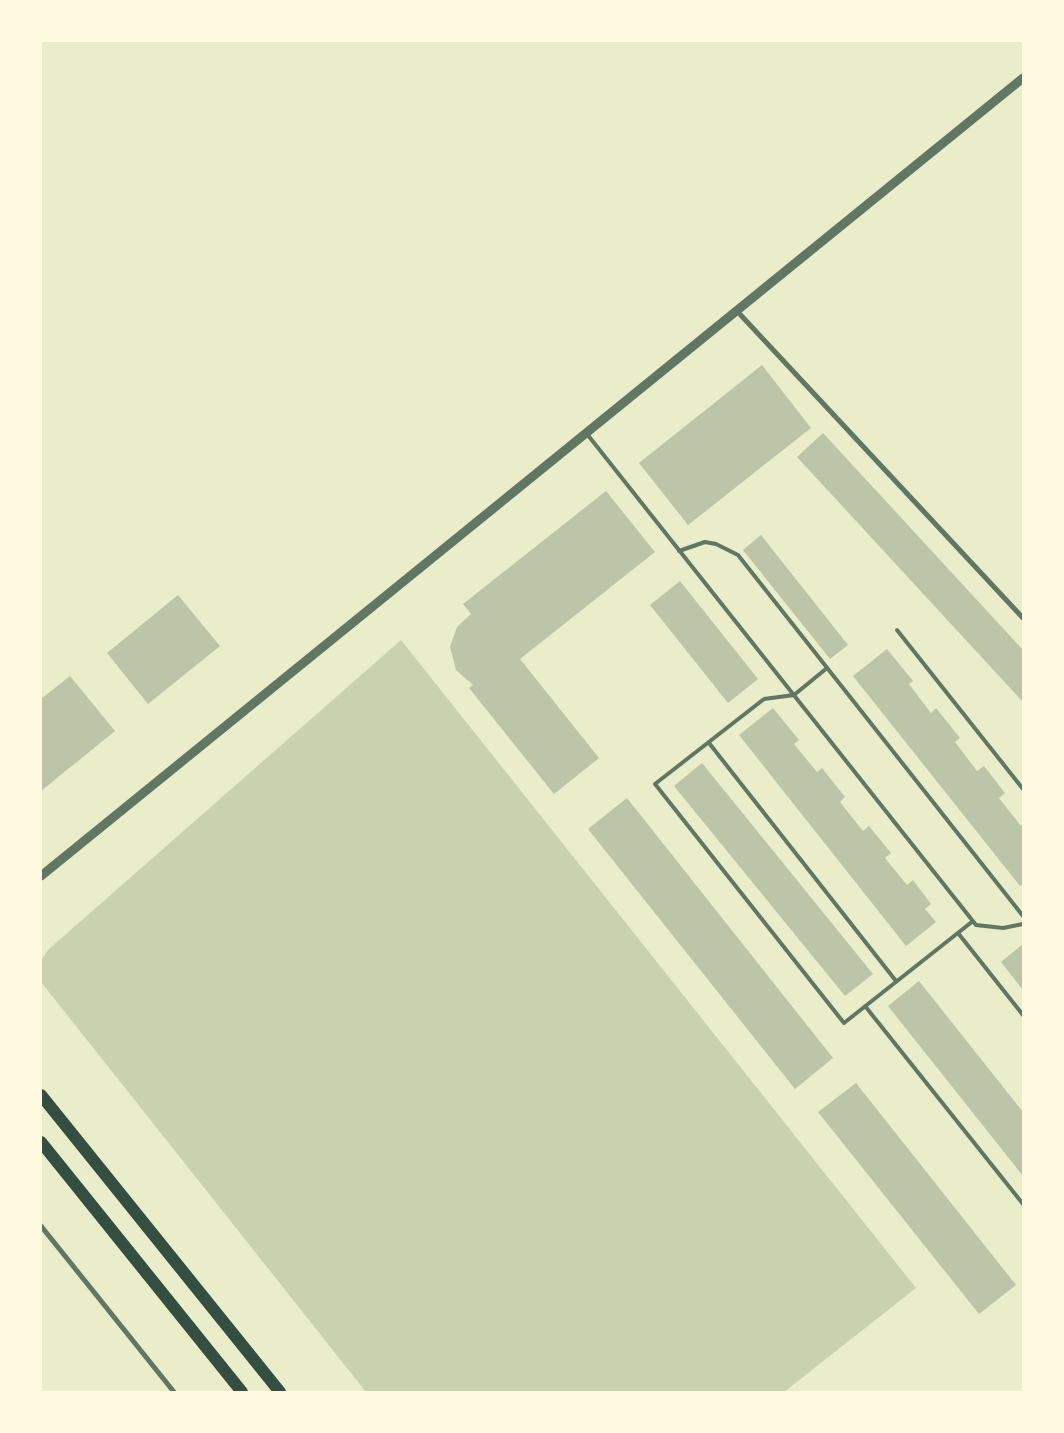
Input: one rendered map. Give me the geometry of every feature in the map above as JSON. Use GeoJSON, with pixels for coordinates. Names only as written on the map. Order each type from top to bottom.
{"type":"FeatureCollection","features":[{"type":"Feature","properties":{"kind":"main road"},"geometry":{"type":"LineString","coordinates":[[41,1095],[280,1392]]}},
{"type":"Feature","properties":{"kind":"main road"},"geometry":{"type":"LineString","coordinates":[[41,1142],[242,1392]]}},
{"type":"Feature","properties":{"kind":"street"},"geometry":{"type":"LineString","coordinates":[[41,876],[1023,78]]}},
{"type":"Feature","properties":{"kind":"street"},"geometry":{"type":"LineString","coordinates":[[736,310],[1023,618]]}},
{"type":"Feature","properties":{"kind":"street"},"geometry":{"type":"LineString","coordinates":[[41,1226],[174,1392]]}},
{"type":"Feature","properties":{"kind":"lane"},"geometry":{"type":"LineString","coordinates":[[585,432],[976,925],[1003,928],[1023,924]]}},
{"type":"Feature","properties":{"kind":"lane"},"geometry":{"type":"LineString","coordinates":[[679,550],[705,542],[716,544],[738,555],[1023,916]]}},
{"type":"Feature","properties":{"kind":"lane"},"geometry":{"type":"LineString","coordinates":[[897,630],[1023,789]]}},
{"type":"Feature","properties":{"kind":"lane"},"geometry":{"type":"LineString","coordinates":[[827,668],[794,695],[764,699],[655,784],[844,1023],[973,921]]}},
{"type":"Feature","properties":{"kind":"lane"},"geometry":{"type":"LineString","coordinates":[[708,743],[896,981]]}},
{"type":"Feature","properties":{"kind":"lane"},"geometry":{"type":"LineString","coordinates":[[958,933],[1023,1015]]}},
{"type":"Feature","properties":{"kind":"lane"},"geometry":{"type":"LineString","coordinates":[[866,1006],[1023,1204]]}},
{"type":"Feature","properties":{"kind":"green space"},"geometry":{"type":"Polygon","coordinates":[[[401,640],[916,1288],[784,1392],[366,1392],[41,982],[41,960],[49,949],[401,640]]]}},
{"type":"Feature","properties":{"kind":"building"},"geometry":{"type":"Polygon","coordinates":[[[762,365],[811,428],[688,525],[639,463],[762,365]]]}},
{"type":"Feature","properties":{"kind":"building"},"geometry":{"type":"Polygon","coordinates":[[[823,433],[1023,650],[1023,702],[797,457],[823,433]]]}},
{"type":"Feature","properties":{"kind":"building"},"geometry":{"type":"Polygon","coordinates":[[[606,491],[655,552],[520,659],[599,758],[554,794],[469,688],[473,685],[456,670],[450,647],[457,627],[471,614],[463,604],[606,491]]]}},
{"type":"Feature","properties":{"kind":"building"},"geometry":{"type":"Polygon","coordinates":[[[761,535],[848,645],[830,659],[743,550],[761,535]]]}},
{"type":"Feature","properties":{"kind":"building"},"geometry":{"type":"Polygon","coordinates":[[[680,581],[758,679],[728,703],[650,605],[680,581]]]}},
{"type":"Feature","properties":{"kind":"building"},"geometry":{"type":"Polygon","coordinates":[[[178,595],[220,646],[148,704],[107,653],[178,595]]]}},
{"type":"Feature","properties":{"kind":"building"},"geometry":{"type":"Polygon","coordinates":[[[887,649],[913,681],[909,684],[931,713],[936,708],[960,738],[955,742],[977,771],[984,766],[1005,793],[999,798],[1021,826],[1023,824],[1023,884],[1020,886],[853,676],[887,649]]]}},
{"type":"Feature","properties":{"kind":"building"},"geometry":{"type":"Polygon","coordinates":[[[70,676],[115,731],[41,791],[41,699],[70,676]]]}},
{"type":"Feature","properties":{"kind":"building"},"geometry":{"type":"Polygon","coordinates":[[[773,708],[799,740],[794,744],[817,772],[822,768],[845,797],[840,802],[863,831],[869,826],[891,853],[885,858],[907,885],[913,880],[931,904],[925,909],[936,922],[906,946],[739,735],[773,708]]]}},
{"type":"Feature","properties":{"kind":"building"},"geometry":{"type":"Polygon","coordinates":[[[702,763],[873,974],[845,996],[674,786],[702,763]]]}},
{"type":"Feature","properties":{"kind":"building"},"geometry":{"type":"Polygon","coordinates":[[[627,798],[833,1058],[795,1089],[588,829],[627,798]]]}},
{"type":"Feature","properties":{"kind":"building"},"geometry":{"type":"Polygon","coordinates":[[[1023,944],[1023,990],[1001,962],[1023,944]]]}},
{"type":"Feature","properties":{"kind":"building"},"geometry":{"type":"Polygon","coordinates":[[[919,981],[1023,1112],[1023,1176],[888,1006],[919,981]]]}},
{"type":"Feature","properties":{"kind":"building"},"geometry":{"type":"Polygon","coordinates":[[[856,1083],[1016,1285],[979,1314],[818,1112],[856,1083]]]}}]}
